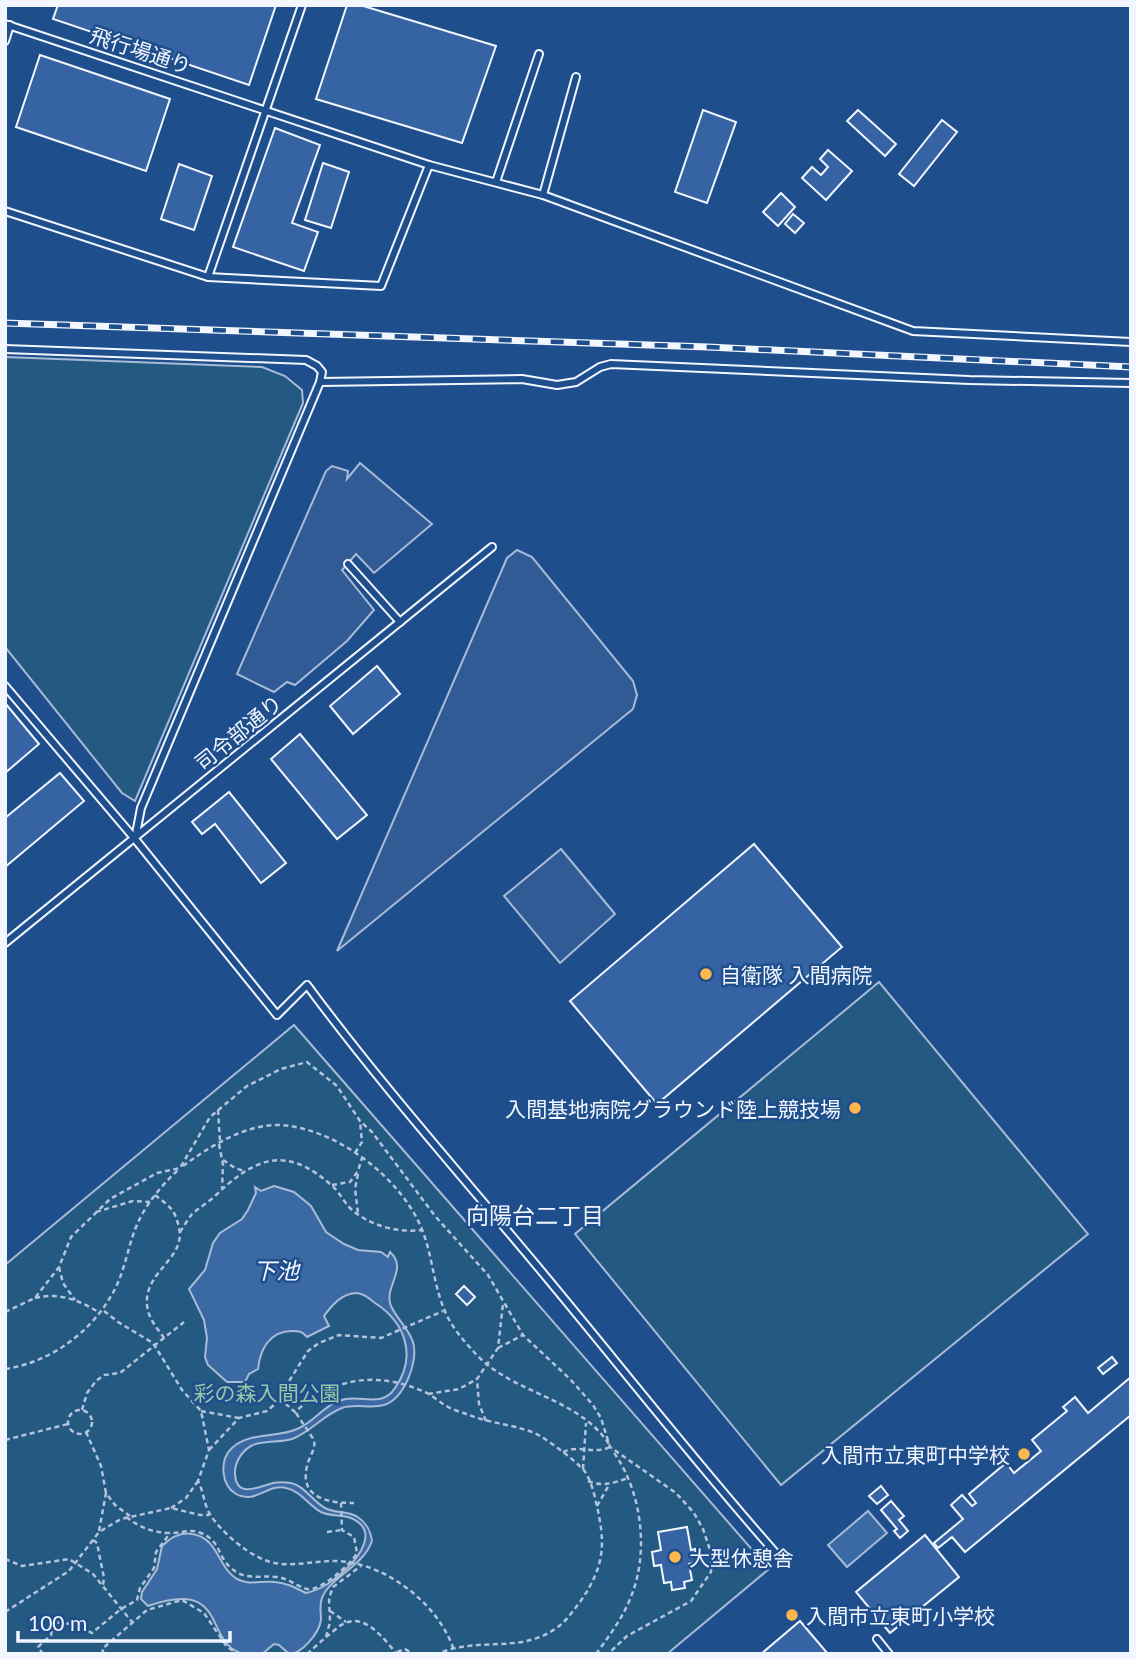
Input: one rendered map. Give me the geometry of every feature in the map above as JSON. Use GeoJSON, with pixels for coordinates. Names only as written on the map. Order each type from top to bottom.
{"type":"FeatureCollection","features":[{"type":"Feature","properties":{"kind":"lane"},"geometry":{"type":"LineString","coordinates":[[208,277],[302,5]]}},
{"type":"Feature","properties":{"kind":"lane"},"geometry":{"type":"LineString","coordinates":[[5,41],[8,24]]}},
{"type":"Feature","properties":{"kind":"lane","name":"飛行場通り"},"geometry":{"type":"LineString","coordinates":[[8,24],[429,165],[543,195],[912,331],[1131,342]]}},
{"type":"Feature","properties":{"kind":"lane"},"geometry":{"type":"LineString","coordinates":[[496,183],[539,54]]}},
{"type":"Feature","properties":{"kind":"lane"},"geometry":{"type":"LineString","coordinates":[[543,195],[576,77]]}},
{"type":"Feature","properties":{"kind":"lane"},"geometry":{"type":"LineString","coordinates":[[5,211],[208,277],[381,286],[429,165]]}},
{"type":"Feature","properties":{"kind":"lane"},"geometry":{"type":"LineString","coordinates":[[5,349],[306,360],[322,372],[141,808],[135,839]]}},
{"type":"Feature","properties":{"kind":"lane"},"geometry":{"type":"LineString","coordinates":[[320,382],[522,379],[557,385],[576,382],[600,367],[611,364],[970,380],[1131,383]]}},
{"type":"Feature","properties":{"kind":"lane","name":"司令部通り"},"geometry":{"type":"LineString","coordinates":[[5,943],[492,547]]}},
{"type":"Feature","properties":{"kind":"lane"},"geometry":{"type":"LineString","coordinates":[[348,564],[400,622]]}},
{"type":"Feature","properties":{"kind":"lane"},"geometry":{"type":"LineString","coordinates":[[5,686],[135,839],[277,1015],[307,985],[361,1057],[780,1558]]}},
{"type":"Feature","properties":{"kind":"lane"},"geometry":{"type":"LineString","coordinates":[[877,1639],[889,1654]]}},
{"type":"Feature","properties":{"kind":"path"},"geometry":{"type":"LineString","coordinates":[[35,1298],[59,1267],[68,1241],[93,1213],[121,1192],[158,1173],[180,1168],[210,1117],[258,1079],[307,1062],[337,1086],[360,1121],[372,1132],[435,1216],[488,1275],[523,1335],[570,1379],[593,1405],[601,1418],[610,1447],[676,1493],[694,1513],[703,1529],[712,1556],[711,1572],[691,1601],[634,1632],[608,1654]]}},
{"type":"Feature","properties":{"kind":"path"},"geometry":{"type":"LineString","coordinates":[[218,1111],[219,1143],[223,1160],[222,1188]]}},
{"type":"Feature","properties":{"kind":"path"},"geometry":{"type":"LineString","coordinates":[[355,1153],[362,1142],[360,1121]]}},
{"type":"Feature","properties":{"kind":"path"},"geometry":{"type":"LineString","coordinates":[[5,1369],[40,1360],[51,1354],[100,1313],[116,1286],[137,1226],[150,1202],[180,1168],[202,1152],[258,1128],[279,1125],[301,1129],[343,1145],[379,1170],[400,1193],[422,1230],[444,1310],[464,1340],[488,1365],[512,1381],[557,1401],[602,1434],[628,1478],[640,1528],[637,1574],[632,1596],[622,1616],[596,1654]]}},
{"type":"Feature","properties":{"kind":"path"},"geometry":{"type":"LineString","coordinates":[[358,1213],[355,1189],[362,1158]]}},
{"type":"Feature","properties":{"kind":"path"},"geometry":{"type":"LineString","coordinates":[[164,1338],[149,1314],[147,1303],[153,1278],[177,1247],[180,1232],[192,1214],[244,1171],[260,1163],[282,1159],[305,1166],[332,1185],[352,1210],[374,1223],[397,1231],[422,1230]]}},
{"type":"Feature","properties":{"kind":"path"},"geometry":{"type":"LineString","coordinates":[[223,1160],[244,1171]]}},
{"type":"Feature","properties":{"kind":"path"},"geometry":{"type":"LineString","coordinates":[[332,1185],[351,1182],[358,1171]]}},
{"type":"Feature","properties":{"kind":"path"},"geometry":{"type":"LineString","coordinates":[[155,1195],[175,1212],[180,1232]]}},
{"type":"Feature","properties":{"kind":"path"},"geometry":{"type":"LineString","coordinates":[[93,1213],[133,1201],[150,1202]]}},
{"type":"Feature","properties":{"kind":"path"},"geometry":{"type":"LineString","coordinates":[[59,1267],[63,1283],[75,1300]]}},
{"type":"Feature","properties":{"kind":"path"},"geometry":{"type":"LineString","coordinates":[[5,1312],[47,1295],[75,1300],[100,1313]]}},
{"type":"Feature","properties":{"kind":"path"},"geometry":{"type":"LineString","coordinates":[[428,1394],[459,1389],[477,1379],[498,1348],[503,1303]]}},
{"type":"Feature","properties":{"kind":"path"},"geometry":{"type":"LineString","coordinates":[[103,1309],[155,1346],[182,1390],[201,1412],[209,1450]]}},
{"type":"Feature","properties":{"kind":"path"},"geometry":{"type":"LineString","coordinates":[[201,1412],[239,1418],[267,1411],[279,1398],[308,1352],[319,1343],[340,1335],[372,1338],[401,1331],[444,1310]]}},
{"type":"Feature","properties":{"kind":"path"},"geometry":{"type":"LineString","coordinates":[[82,1410],[87,1393],[96,1381],[104,1375],[120,1373],[184,1322]]}},
{"type":"Feature","properties":{"kind":"path"},"geometry":{"type":"LineString","coordinates":[[498,1348],[523,1335]]}},
{"type":"Feature","properties":{"kind":"path"},"geometry":{"type":"LineString","coordinates":[[295,1412],[314,1397],[348,1381],[383,1379],[428,1394],[448,1407],[486,1422],[539,1435],[583,1469],[597,1506],[604,1544],[593,1583],[563,1623],[543,1636],[526,1642],[483,1643],[438,1654]]}},
{"type":"Feature","properties":{"kind":"path"},"geometry":{"type":"LineString","coordinates":[[477,1379],[479,1404],[486,1422]]}},
{"type":"Feature","properties":{"kind":"path"},"geometry":{"type":"LineString","coordinates":[[279,1398],[304,1422],[315,1445],[306,1468],[307,1484],[313,1493],[323,1500],[354,1503]]}},
{"type":"Feature","properties":{"kind":"path"},"geometry":{"type":"LineString","coordinates":[[82,1410],[92,1420],[86,1432],[77,1433],[70,1429],[68,1424],[71,1414],[82,1410]]}},
{"type":"Feature","properties":{"kind":"path"},"geometry":{"type":"LineString","coordinates":[[5,1612],[58,1578],[76,1562],[99,1532],[128,1516],[171,1508],[186,1498],[198,1481],[209,1450],[239,1418]]}},
{"type":"Feature","properties":{"kind":"path"},"geometry":{"type":"LineString","coordinates":[[583,1469],[587,1422]]}},
{"type":"Feature","properties":{"kind":"path"},"geometry":{"type":"LineString","coordinates":[[5,1440],[68,1424]]}},
{"type":"Feature","properties":{"kind":"path"},"geometry":{"type":"LineString","coordinates":[[86,1432],[101,1466],[106,1493],[99,1532]]}},
{"type":"Feature","properties":{"kind":"path"},"geometry":{"type":"LineString","coordinates":[[563,1452],[573,1448],[603,1451],[610,1447]]}},
{"type":"Feature","properties":{"kind":"path"},"geometry":{"type":"LineString","coordinates":[[588,1480],[600,1485],[628,1478]]}},
{"type":"Feature","properties":{"kind":"path"},"geometry":{"type":"LineString","coordinates":[[198,1481],[210,1515],[244,1549],[266,1561],[283,1565],[348,1562],[395,1580],[420,1598],[440,1619],[455,1654]]}},
{"type":"Feature","properties":{"kind":"path"},"geometry":{"type":"LineString","coordinates":[[597,1506],[610,1484]]}},
{"type":"Feature","properties":{"kind":"path"},"geometry":{"type":"LineString","coordinates":[[106,1493],[115,1505],[141,1528],[170,1533],[187,1530],[204,1534],[213,1539],[228,1564],[240,1574],[251,1578],[285,1578],[307,1588],[323,1585],[346,1567],[357,1553],[354,1537],[342,1530],[327,1532]]}},
{"type":"Feature","properties":{"kind":"path"},"geometry":{"type":"LineString","coordinates":[[341,1503],[342,1530]]}},
{"type":"Feature","properties":{"kind":"path"},"geometry":{"type":"LineString","coordinates":[[171,1508],[210,1515]]}},
{"type":"Feature","properties":{"kind":"path"},"geometry":{"type":"LineString","coordinates":[[43,1654],[38,1647],[51,1635],[53,1622],[71,1624],[92,1633],[121,1609],[137,1600],[140,1588],[154,1567],[156,1552],[170,1533]]}},
{"type":"Feature","properties":{"kind":"path"},"geometry":{"type":"LineString","coordinates":[[93,1540],[97,1542],[103,1585]]}},
{"type":"Feature","properties":{"kind":"path"},"geometry":{"type":"LineString","coordinates":[[5,1559],[22,1566],[69,1559],[76,1562],[89,1570],[103,1585],[132,1622]]}},
{"type":"Feature","properties":{"kind":"path"},"geometry":{"type":"LineString","coordinates":[[326,1637],[330,1622],[329,1598],[333,1587],[359,1565]]}},
{"type":"Feature","properties":{"kind":"path"},"geometry":{"type":"LineString","coordinates":[[104,1654],[102,1649],[147,1609],[182,1600],[204,1613],[227,1647],[239,1654]]}},
{"type":"Feature","properties":{"kind":"path"},"geometry":{"type":"LineString","coordinates":[[330,1611],[346,1622],[369,1626],[396,1653],[405,1649],[413,1654]]}},
{"type":"Feature","properties":{"kind":"path"},"geometry":{"type":"LineString","coordinates":[[307,1654],[346,1622]]}},
{"type":"Feature","properties":{"kind":"green space"},"geometry":{"type":"Polygon","coordinates":[[[5,357],[262,367],[285,376],[302,390],[303,403],[135,801],[122,793],[5,647],[5,357]]]}},
{"type":"Feature","properties":{"kind":"green space","name":"入間基地病院グラウンド陸上競技場"},"geometry":{"type":"Polygon","coordinates":[[[879,982],[1088,1234],[781,1485],[575,1234],[879,982]]]}},
{"type":"Feature","properties":{"kind":"green space","name":"彩の森入間公園"},"geometry":{"type":"Polygon","coordinates":[[[294,1025],[769,1569],[667,1654],[5,1654],[5,1265],[294,1025]]]}},
{"type":"Feature","properties":{"kind":"shaded area"},"geometry":{"type":"Polygon","coordinates":[[[360,463],[432,524],[374,573],[356,554],[342,570],[374,610],[347,641],[295,685],[287,682],[274,692],[237,674],[326,471],[332,466],[348,471],[347,479],[360,463]]]}},
{"type":"Feature","properties":{"kind":"shaded area"},"geometry":{"type":"Polygon","coordinates":[[[517,550],[532,557],[633,681],[637,695],[633,709],[337,951],[507,558],[517,550]]]}},
{"type":"Feature","properties":{"kind":"shaded area"},"geometry":{"type":"Polygon","coordinates":[[[561,849],[615,914],[560,963],[504,896],[561,849]]]}},
{"type":"Feature","properties":{"kind":"water","name":"下池"},"geometry":{"type":"Polygon","coordinates":[[[274,1186],[294,1192],[311,1206],[326,1232],[344,1244],[358,1250],[381,1252],[388,1257],[390,1252],[395,1258],[397,1272],[389,1299],[411,1337],[414,1359],[404,1387],[391,1401],[379,1406],[342,1408],[292,1439],[251,1446],[238,1461],[235,1468],[236,1480],[242,1488],[253,1489],[277,1482],[296,1485],[325,1508],[359,1518],[368,1528],[372,1541],[361,1558],[326,1591],[321,1603],[320,1625],[304,1647],[289,1654],[274,1644],[262,1654],[245,1654],[232,1648],[223,1639],[204,1606],[192,1600],[174,1599],[148,1606],[141,1599],[142,1592],[157,1569],[162,1546],[172,1538],[192,1534],[208,1541],[230,1574],[237,1579],[279,1583],[306,1593],[323,1587],[337,1577],[357,1557],[364,1543],[364,1529],[359,1523],[348,1517],[321,1512],[296,1492],[286,1488],[273,1488],[249,1497],[236,1494],[225,1479],[225,1459],[239,1443],[254,1437],[297,1429],[339,1401],[385,1397],[395,1388],[402,1376],[407,1353],[405,1341],[394,1320],[363,1294],[357,1293],[342,1297],[330,1308],[324,1316],[329,1326],[307,1337],[292,1331],[272,1338],[264,1348],[258,1369],[249,1374],[245,1382],[227,1382],[208,1365],[205,1357],[207,1338],[204,1320],[189,1289],[205,1270],[213,1243],[220,1233],[242,1219],[248,1210],[256,1193],[255,1187],[261,1191],[274,1186]]]}},
{"type":"Feature","properties":{"kind":"water"},"geometry":{"type":"Polygon","coordinates":[[[868,1511],[887,1533],[847,1567],[828,1545],[868,1511]]]}},
{"type":"Feature","properties":{"kind":"building"},"geometry":{"type":"Polygon","coordinates":[[[58,5],[276,5],[249,85],[53,19],[58,5]]]}},
{"type":"Feature","properties":{"kind":"building"},"geometry":{"type":"Polygon","coordinates":[[[347,5],[360,5],[496,46],[462,143],[316,99],[347,5]]]}},
{"type":"Feature","properties":{"kind":"building"},"geometry":{"type":"Polygon","coordinates":[[[40,55],[170,99],[146,171],[16,127],[40,55]]]}},
{"type":"Feature","properties":{"kind":"building"},"geometry":{"type":"Polygon","coordinates":[[[703,110],[736,122],[707,203],[675,192],[703,110]]]}},
{"type":"Feature","properties":{"kind":"building"},"geometry":{"type":"Polygon","coordinates":[[[858,110],[896,144],[885,156],[847,121],[858,110]]]}},
{"type":"Feature","properties":{"kind":"building"},"geometry":{"type":"Polygon","coordinates":[[[942,120],[957,132],[914,186],[899,174],[942,120]]]}},
{"type":"Feature","properties":{"kind":"building"},"geometry":{"type":"Polygon","coordinates":[[[275,128],[320,145],[292,223],[318,232],[304,271],[233,247],[275,128]]]}},
{"type":"Feature","properties":{"kind":"building"},"geometry":{"type":"Polygon","coordinates":[[[828,150],[852,171],[826,200],[802,178],[812,167],[821,175],[828,167],[820,159],[828,150]]]}},
{"type":"Feature","properties":{"kind":"building"},"geometry":{"type":"Polygon","coordinates":[[[323,163],[349,172],[331,228],[305,220],[323,163]]]}},
{"type":"Feature","properties":{"kind":"building"},"geometry":{"type":"Polygon","coordinates":[[[179,164],[212,176],[194,230],[161,219],[179,164]]]}},
{"type":"Feature","properties":{"kind":"building"},"geometry":{"type":"Polygon","coordinates":[[[781,193],[795,207],[778,226],[763,212],[781,193]]]}},
{"type":"Feature","properties":{"kind":"building"},"geometry":{"type":"Polygon","coordinates":[[[793,214],[804,223],[795,233],[785,224],[793,214]]]}},
{"type":"Feature","properties":{"kind":"building"},"geometry":{"type":"Polygon","coordinates":[[[377,666],[400,694],[353,734],[330,706],[377,666]]]}},
{"type":"Feature","properties":{"kind":"building"},"geometry":{"type":"Polygon","coordinates":[[[5,703],[39,744],[5,773],[5,703]]]}},
{"type":"Feature","properties":{"kind":"building"},"geometry":{"type":"Polygon","coordinates":[[[300,734],[367,815],[337,839],[271,759],[300,734]]]}},
{"type":"Feature","properties":{"kind":"building"},"geometry":{"type":"Polygon","coordinates":[[[60,773],[84,801],[5,867],[5,818],[60,773]]]}},
{"type":"Feature","properties":{"kind":"building"},"geometry":{"type":"Polygon","coordinates":[[[229,792],[286,863],[261,883],[215,824],[202,834],[192,822],[229,792]]]}},
{"type":"Feature","properties":{"kind":"building","name":"自衛隊 入間病院"},"geometry":{"type":"Polygon","coordinates":[[[754,844],[842,947],[657,1104],[570,1001],[754,844]]]}},
{"type":"Feature","properties":{"kind":"building"},"geometry":{"type":"Polygon","coordinates":[[[464,1286],[475,1297],[467,1305],[456,1294],[464,1286]]]}},
{"type":"Feature","properties":{"kind":"building"},"geometry":{"type":"Polygon","coordinates":[[[1112,1357],[1117,1363],[1103,1374],[1098,1368],[1112,1357]]]}},
{"type":"Feature","properties":{"kind":"building"},"geometry":{"type":"Polygon","coordinates":[[[1131,1377],[1131,1415],[965,1552],[952,1537],[938,1548],[934,1543],[963,1519],[951,1505],[962,1495],[972,1506],[976,1503],[969,1494],[1006,1463],[1014,1473],[1041,1451],[1032,1440],[1067,1411],[1063,1407],[1075,1397],[1088,1413],[1131,1377]]]}},
{"type":"Feature","properties":{"kind":"building"},"geometry":{"type":"Polygon","coordinates":[[[881,1486],[888,1495],[877,1504],[869,1496],[881,1486]]]}},
{"type":"Feature","properties":{"kind":"building"},"geometry":{"type":"Polygon","coordinates":[[[891,1501],[904,1516],[899,1520],[908,1531],[900,1538],[894,1531],[897,1529],[881,1510],[891,1501]]]}},
{"type":"Feature","properties":{"kind":"building","name":"大型休憩舎"},"geometry":{"type":"Polygon","coordinates":[[[687,1527],[691,1550],[695,1549],[697,1562],[689,1564],[692,1580],[684,1582],[685,1588],[672,1590],[671,1582],[664,1583],[661,1565],[654,1566],[652,1552],[661,1550],[658,1532],[687,1527]]]}},
{"type":"Feature","properties":{"kind":"building"},"geometry":{"type":"Polygon","coordinates":[[[925,1535],[959,1577],[890,1633],[856,1592],[925,1535]]]}},
{"type":"Feature","properties":{"kind":"building"},"geometry":{"type":"Polygon","coordinates":[[[800,1621],[828,1654],[761,1654],[800,1621]]]}},
{"type":"Feature","properties":{"kind":"railway"},"geometry":{"type":"LineString","coordinates":[[5,323],[708,347],[1131,367]]}},
{"type":"Feature","properties":{"kind":"place","name":"自衛隊 入間病院"},"geometry":{"type":"Point","coordinates":[706,974]}},
{"type":"Feature","properties":{"kind":"place","name":"入間基地病院グラウンド陸上競技場"},"geometry":{"type":"Point","coordinates":[855,1108]}},
{"type":"Feature","properties":{"kind":"place","name":"入間市立東町中学校"},"geometry":{"type":"Point","coordinates":[1024,1454]}},
{"type":"Feature","properties":{"kind":"place","name":"大型休憩舎"},"geometry":{"type":"Point","coordinates":[675,1557]}},
{"type":"Feature","properties":{"kind":"place","name":"入間市立東町小学校"},"geometry":{"type":"Point","coordinates":[792,1615]}},
{"type":"Feature","properties":{"kind":"district","name":"向陽台二丁目"},"geometry":{"type":"Point","coordinates":[535,1215]}}]}
